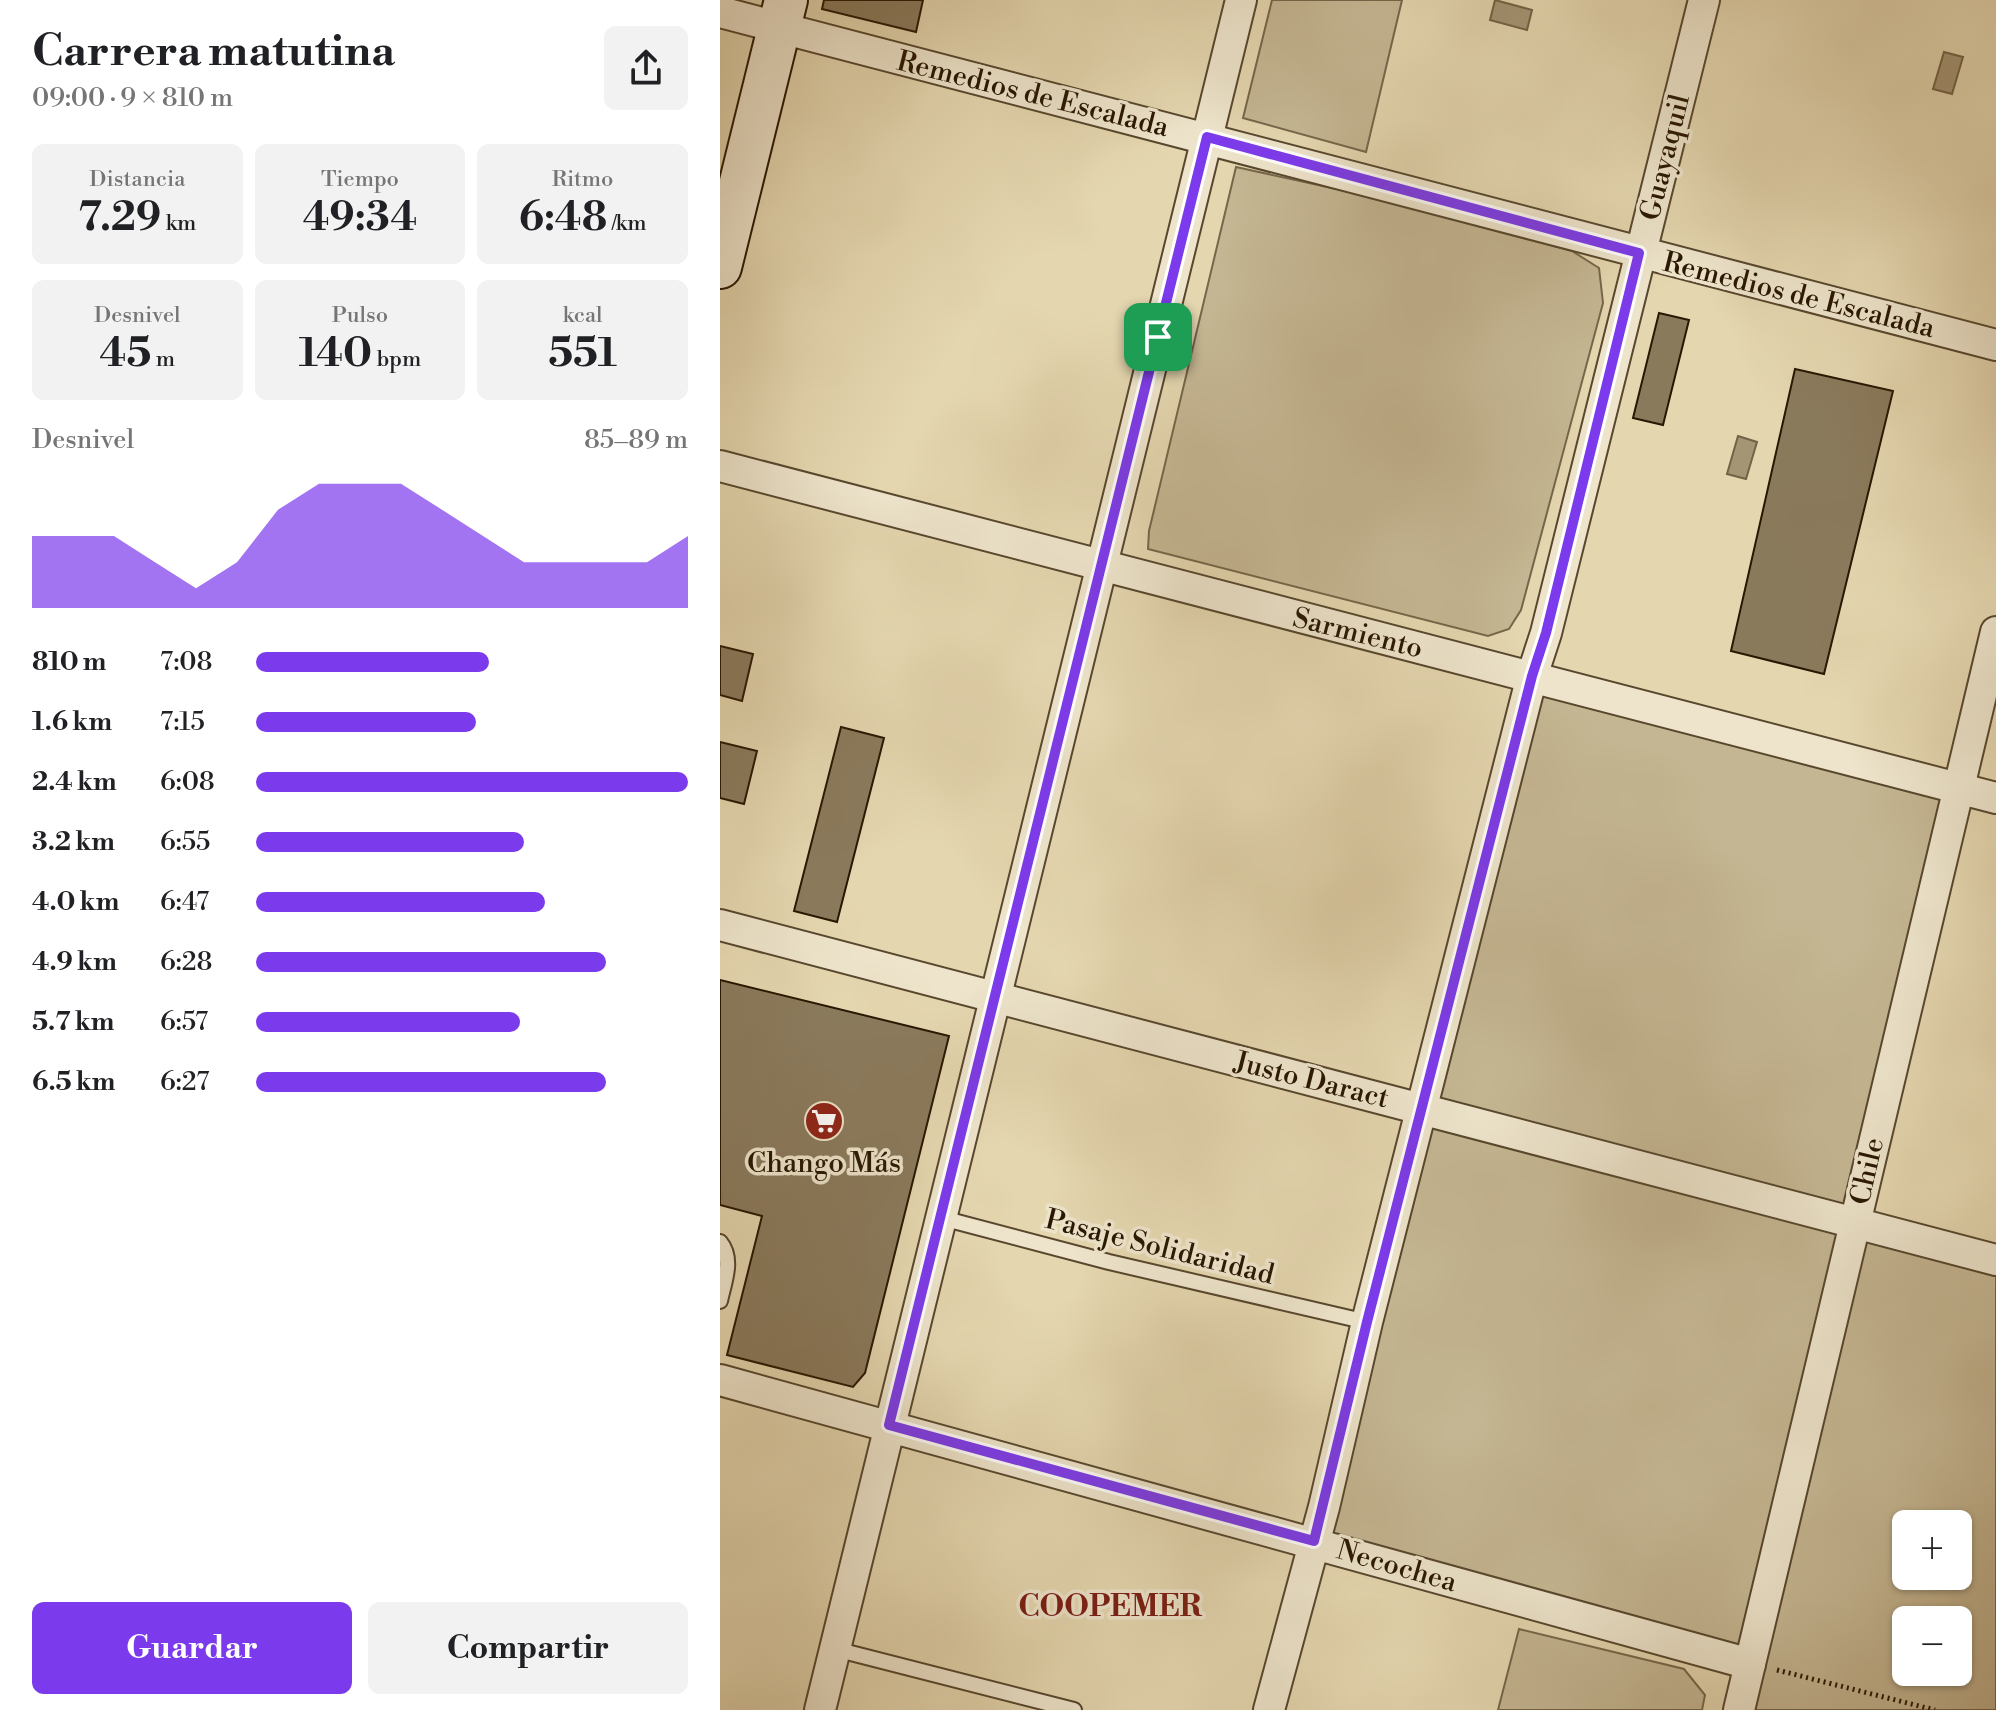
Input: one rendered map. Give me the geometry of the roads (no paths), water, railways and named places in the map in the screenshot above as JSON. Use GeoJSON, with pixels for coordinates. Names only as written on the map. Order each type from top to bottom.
{"type":"FeatureCollection","features":[{"type":"Feature","properties":{"kind":"main road"},"geometry":{"type":"LineString","coordinates":[[720,267],[783,14]]}},
{"type":"Feature","properties":{"kind":"street"},"geometry":{"type":"LineString","coordinates":[[820,1710],[1241,0]]}},
{"type":"Feature","properties":{"kind":"street","name":"Guayaquil"},"geometry":{"type":"LineString","coordinates":[[1269,1710],[1532,676],[1546,633],[1704,0]]}},
{"type":"Feature","properties":{"kind":"street","name":"Remedios de Escalada"},"geometry":{"type":"LineString","coordinates":[[720,12],[783,14],[1207,137],[1996,345]]}},
{"type":"Feature","properties":{"kind":"street","name":"Sarmiento"},"geometry":{"type":"LineString","coordinates":[[720,466],[1996,798]]}},
{"type":"Feature","properties":{"kind":"street","name":"Chile"},"geometry":{"type":"LineString","coordinates":[[1739,1710],[1956,788],[1996,632]]}},
{"type":"Feature","properties":{"kind":"street","name":"Justo Daract"},"geometry":{"type":"LineString","coordinates":[[720,925],[1996,1260]]}},
{"type":"Feature","properties":{"kind":"street","name":"Necochea"},"geometry":{"type":"LineString","coordinates":[[720,1380],[1314,1541],[1750,1664]]}},
{"type":"Feature","properties":{"kind":"lane","name":"Pasaje Solidaridad"},"geometry":{"type":"LineString","coordinates":[[942,1218],[1109,1262],[1367,1322]]}},
{"type":"Feature","properties":{"kind":"lane"},"geometry":{"type":"LineString","coordinates":[[720,1242],[725,1248],[728,1262],[720,1301]]}},
{"type":"Feature","properties":{"kind":"lane"},"geometry":{"type":"LineString","coordinates":[[835,1649],[1074,1710]]}},
{"type":"Feature","properties":{"kind":"place","name":"Chango Más"},"geometry":{"type":"Point","coordinates":[824,1121]}},
{"type":"Feature","properties":{"kind":"district","name":"COOPEMER"},"geometry":{"type":"Point","coordinates":[1110,1606]}}]}
